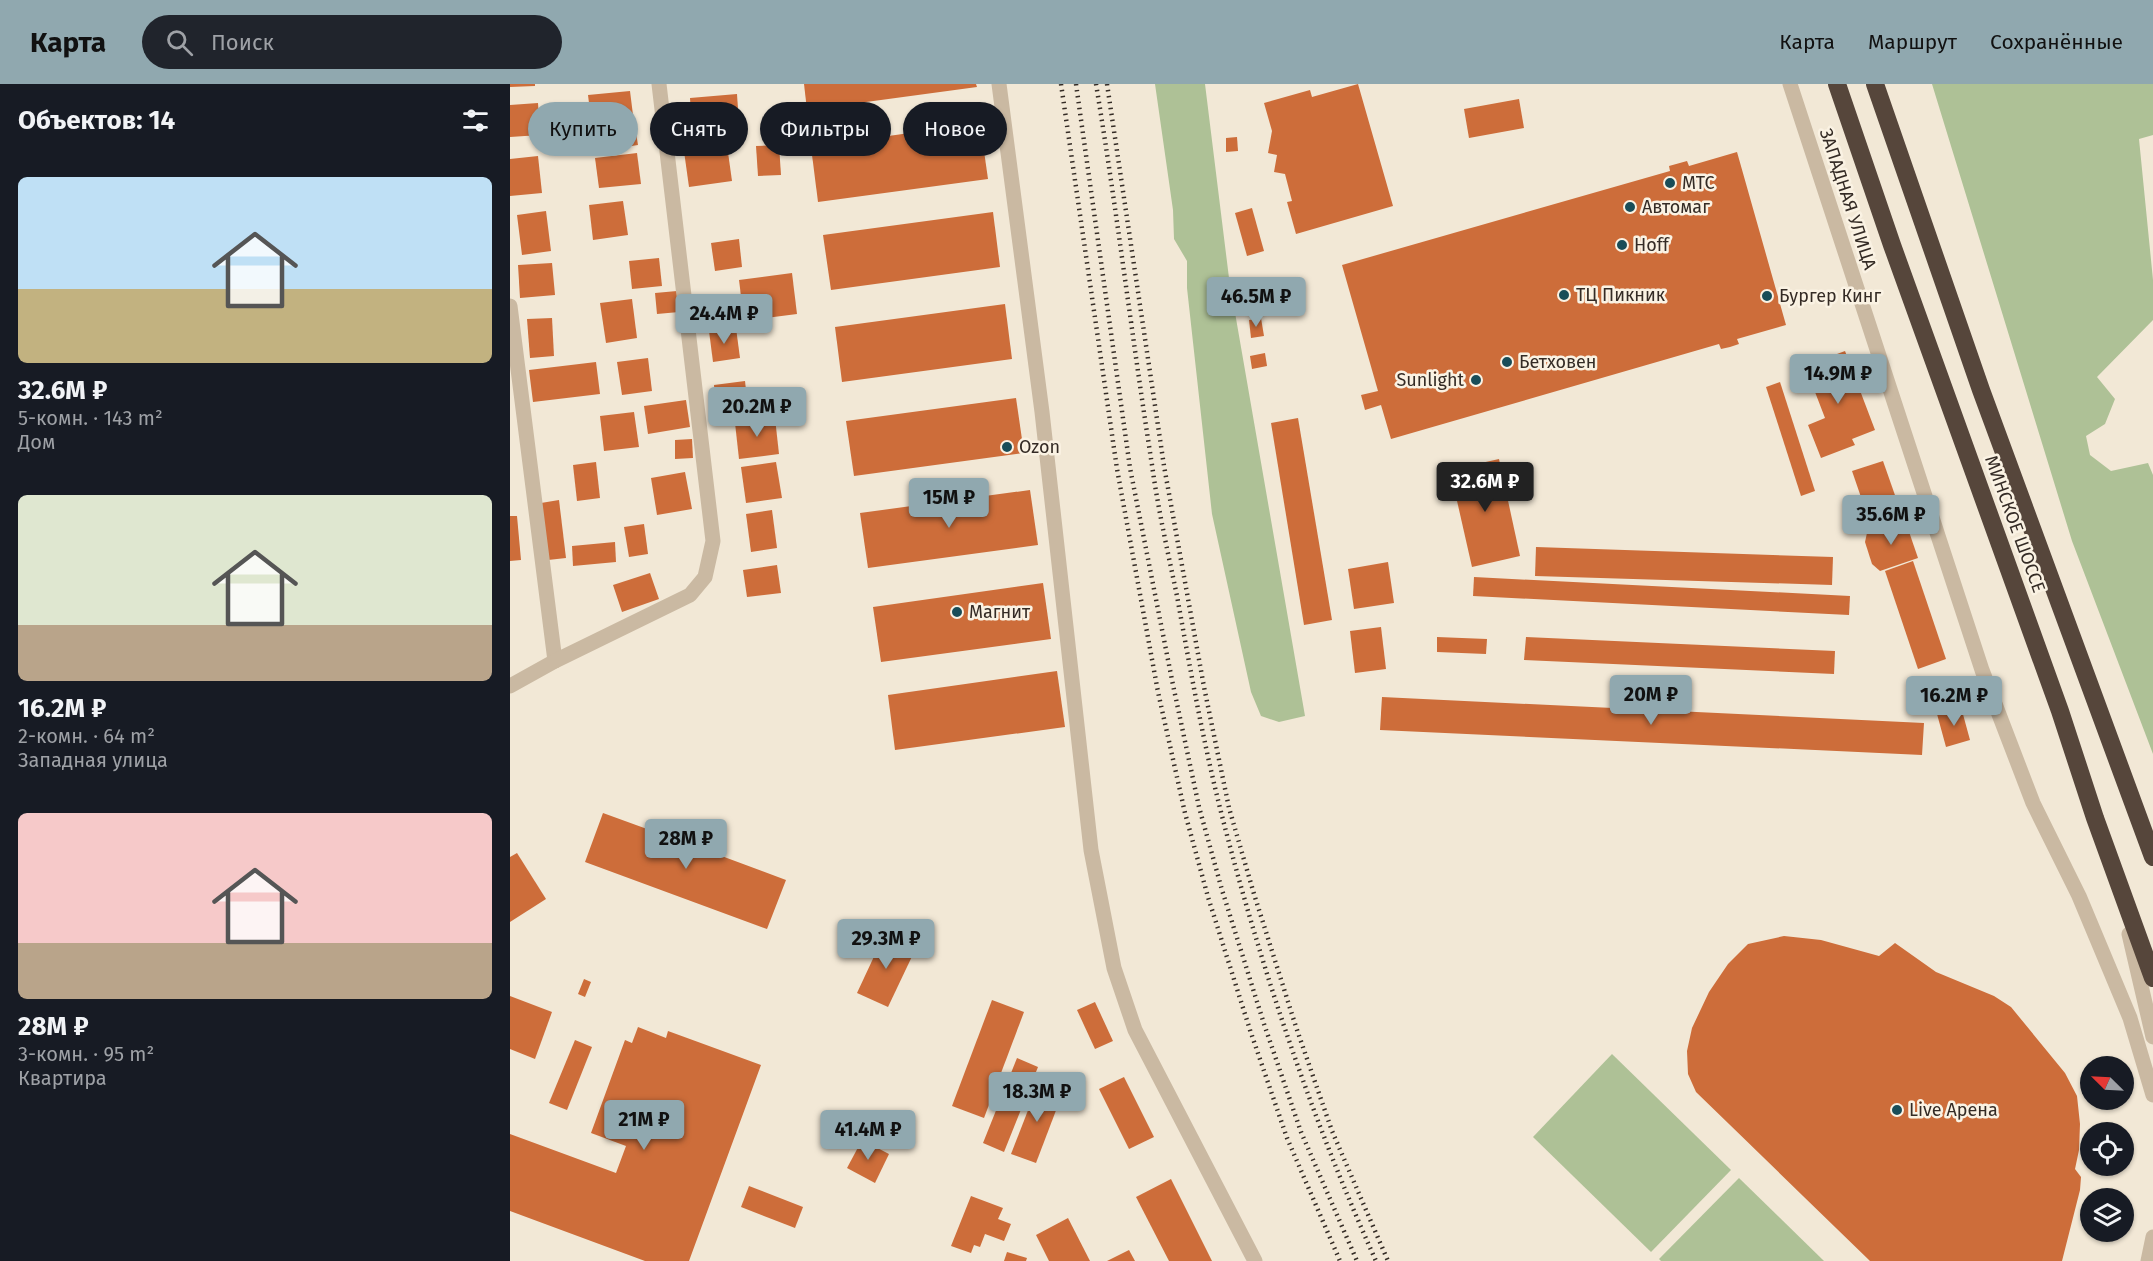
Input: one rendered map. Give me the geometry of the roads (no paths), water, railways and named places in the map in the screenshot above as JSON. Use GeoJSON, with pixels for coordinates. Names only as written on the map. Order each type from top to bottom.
{"type":"FeatureCollection","features":[{"type":"Feature","properties":{"kind":"highway","name":"МИНСКОЕ ШОССЕ"},"geometry":{"type":"LineString","coordinates":[[1837,84],[2153,978]]}},
{"type":"Feature","properties":{"kind":"highway","name":"МИНСКОЕ ШОССЕ"},"geometry":{"type":"LineString","coordinates":[[1875,84],[1981,390],[2153,857]]}},
{"type":"Feature","properties":{"kind":"street"},"geometry":{"type":"LineString","coordinates":[[510,686],[555,661],[690,595],[705,577],[713,541],[659,84]]}},
{"type":"Feature","properties":{"kind":"street"},"geometry":{"type":"LineString","coordinates":[[999,84],[1042,412],[1091,850],[1114,968],[1135,1030],[1255,1261]]}},
{"type":"Feature","properties":{"kind":"street","name":"ЗАПАДНАЯ УЛИЦА"},"geometry":{"type":"LineString","coordinates":[[1790,84],[1982,670],[2033,803],[2079,896],[2125,1007],[2153,1095]]}},
{"type":"Feature","properties":{"kind":"street"},"geometry":{"type":"LineString","coordinates":[[510,306],[555,661]]}},
{"type":"Feature","properties":{"kind":"street"},"geometry":{"type":"LineString","coordinates":[[2114,869],[2153,1037]]}},
{"type":"Feature","properties":{"kind":"street"},"geometry":{"type":"LineString","coordinates":[[2148,1261],[2153,1237]]}},
{"type":"Feature","properties":{"kind":"railway"},"geometry":{"type":"LineString","coordinates":[[1061,84],[1117,469],[1158,692],[1185,813],[1208,897],[1287,1138],[1340,1261]]}},
{"type":"Feature","properties":{"kind":"railway"},"geometry":{"type":"LineString","coordinates":[[1076,84],[1130,468],[1199,807],[1264,1024],[1301,1132],[1357,1261]]}},
{"type":"Feature","properties":{"kind":"railway"},"geometry":{"type":"LineString","coordinates":[[1096,84],[1157,498],[1214,785],[1236,869],[1289,1040],[1330,1152],[1376,1261]]}},
{"type":"Feature","properties":{"kind":"railway"},"geometry":{"type":"LineString","coordinates":[[1107,84],[1164,466],[1204,687],[1229,808],[1296,1027],[1332,1131],[1388,1261]]}},
{"type":"Feature","properties":{"kind":"place","name":"МТС"},"geometry":{"type":"Point","coordinates":[1670,183]}},
{"type":"Feature","properties":{"kind":"place","name":"Автомаг"},"geometry":{"type":"Point","coordinates":[1630,207]}},
{"type":"Feature","properties":{"kind":"place","name":"Hoff"},"geometry":{"type":"Point","coordinates":[1622,245]}},
{"type":"Feature","properties":{"kind":"place","name":"ТЦ Пикник"},"geometry":{"type":"Point","coordinates":[1564,295]}},
{"type":"Feature","properties":{"kind":"place","name":"Бургер Кинг"},"geometry":{"type":"Point","coordinates":[1767,296]}},
{"type":"Feature","properties":{"kind":"place","name":"Бетховен"},"geometry":{"type":"Point","coordinates":[1507,362]}},
{"type":"Feature","properties":{"kind":"place","name":"Sunlight"},"geometry":{"type":"Point","coordinates":[1476,380]}},
{"type":"Feature","properties":{"kind":"place","name":"Ozon"},"geometry":{"type":"Point","coordinates":[1007,447]}},
{"type":"Feature","properties":{"kind":"place","name":"Магнит"},"geometry":{"type":"Point","coordinates":[957,612]}},
{"type":"Feature","properties":{"kind":"place","name":"Live Арена"},"geometry":{"type":"Point","coordinates":[1897,1110]}}]}
